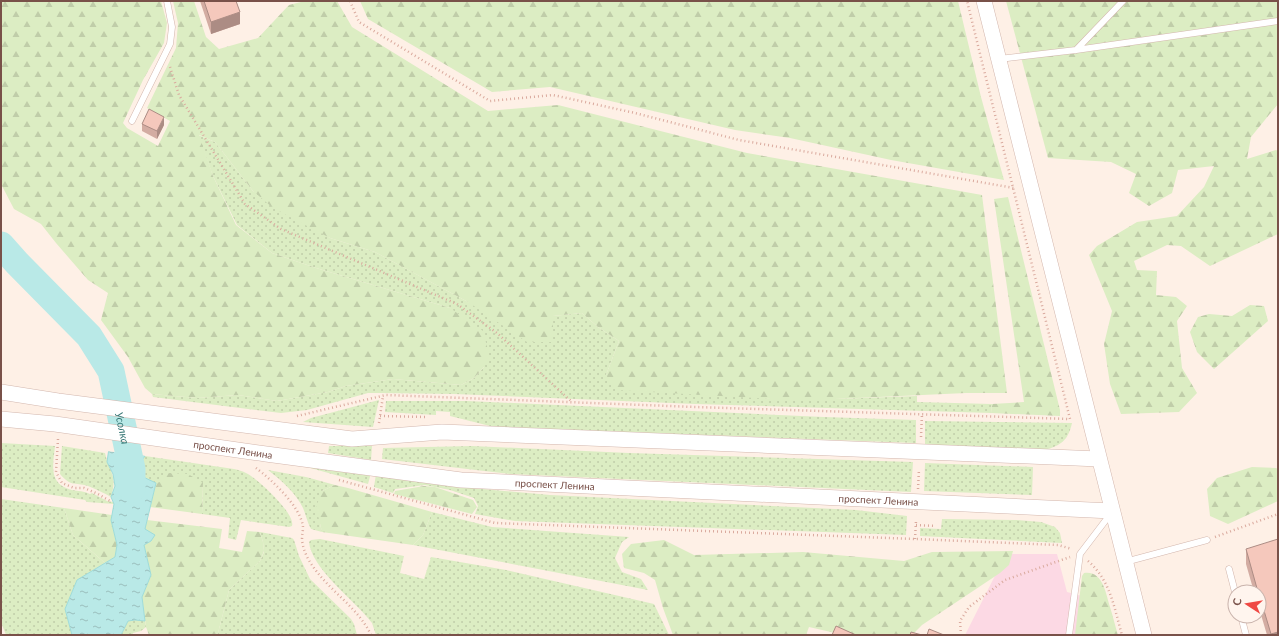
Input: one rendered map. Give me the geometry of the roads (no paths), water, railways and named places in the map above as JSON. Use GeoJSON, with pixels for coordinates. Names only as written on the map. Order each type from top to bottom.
{"type":"FeatureCollection","features":[{"type":"Feature","properties":{"kind":"street"},"geometry":{"type":"LineString","coordinates":[[984,1],[1144,635]]}},
{"type":"Feature","properties":{"kind":"street"},"geometry":{"type":"LineString","coordinates":[[1,392],[58,401],[352,439],[442,432],[1099,459]]}},
{"type":"Feature","properties":{"kind":"street","name":"проспект Ленина"},"geometry":{"type":"LineString","coordinates":[[1,419],[57,430],[266,454],[460,480],[1112,511]]}},
{"type":"Feature","properties":{"kind":"lane"},"geometry":{"type":"LineString","coordinates":[[132,121],[170,44],[172,27],[167,1]]}},
{"type":"Feature","properties":{"kind":"lane"},"geometry":{"type":"LineString","coordinates":[[1076,50],[1123,1]]}},
{"type":"Feature","properties":{"kind":"lane"},"geometry":{"type":"LineString","coordinates":[[999,59],[1076,50],[1278,21]]}},
{"type":"Feature","properties":{"kind":"lane"},"geometry":{"type":"LineString","coordinates":[[1069,635],[1080,554],[1112,511]]}},
{"type":"Feature","properties":{"kind":"lane"},"geometry":{"type":"LineString","coordinates":[[1125,562],[1207,540]]}},
{"type":"Feature","properties":{"kind":"lane"},"geometry":{"type":"LineString","coordinates":[[1229,569],[1233,584]]}},
{"type":"Feature","properties":{"kind":"lane"},"geometry":{"type":"LineString","coordinates":[[1243,624],[1246,635]]}},
{"type":"Feature","properties":{"kind":"water"},"geometry":{"type":"Polygon","coordinates":[[[109,448],[145,456],[140,463],[139,475],[156,483],[145,529],[155,535],[151,541],[144,545],[151,575],[142,597],[145,621],[128,621],[121,635],[72,635],[65,609],[77,580],[115,557],[117,545],[111,520],[114,504],[111,497],[115,486],[113,474],[107,462],[109,448]]]}},
{"type":"Feature","properties":{"kind":"waterway","name":"Усолка"},"geometry":{"type":"LineString","coordinates":[[1,245],[89,336],[111,371],[132,469],[132,489]]}}]}
